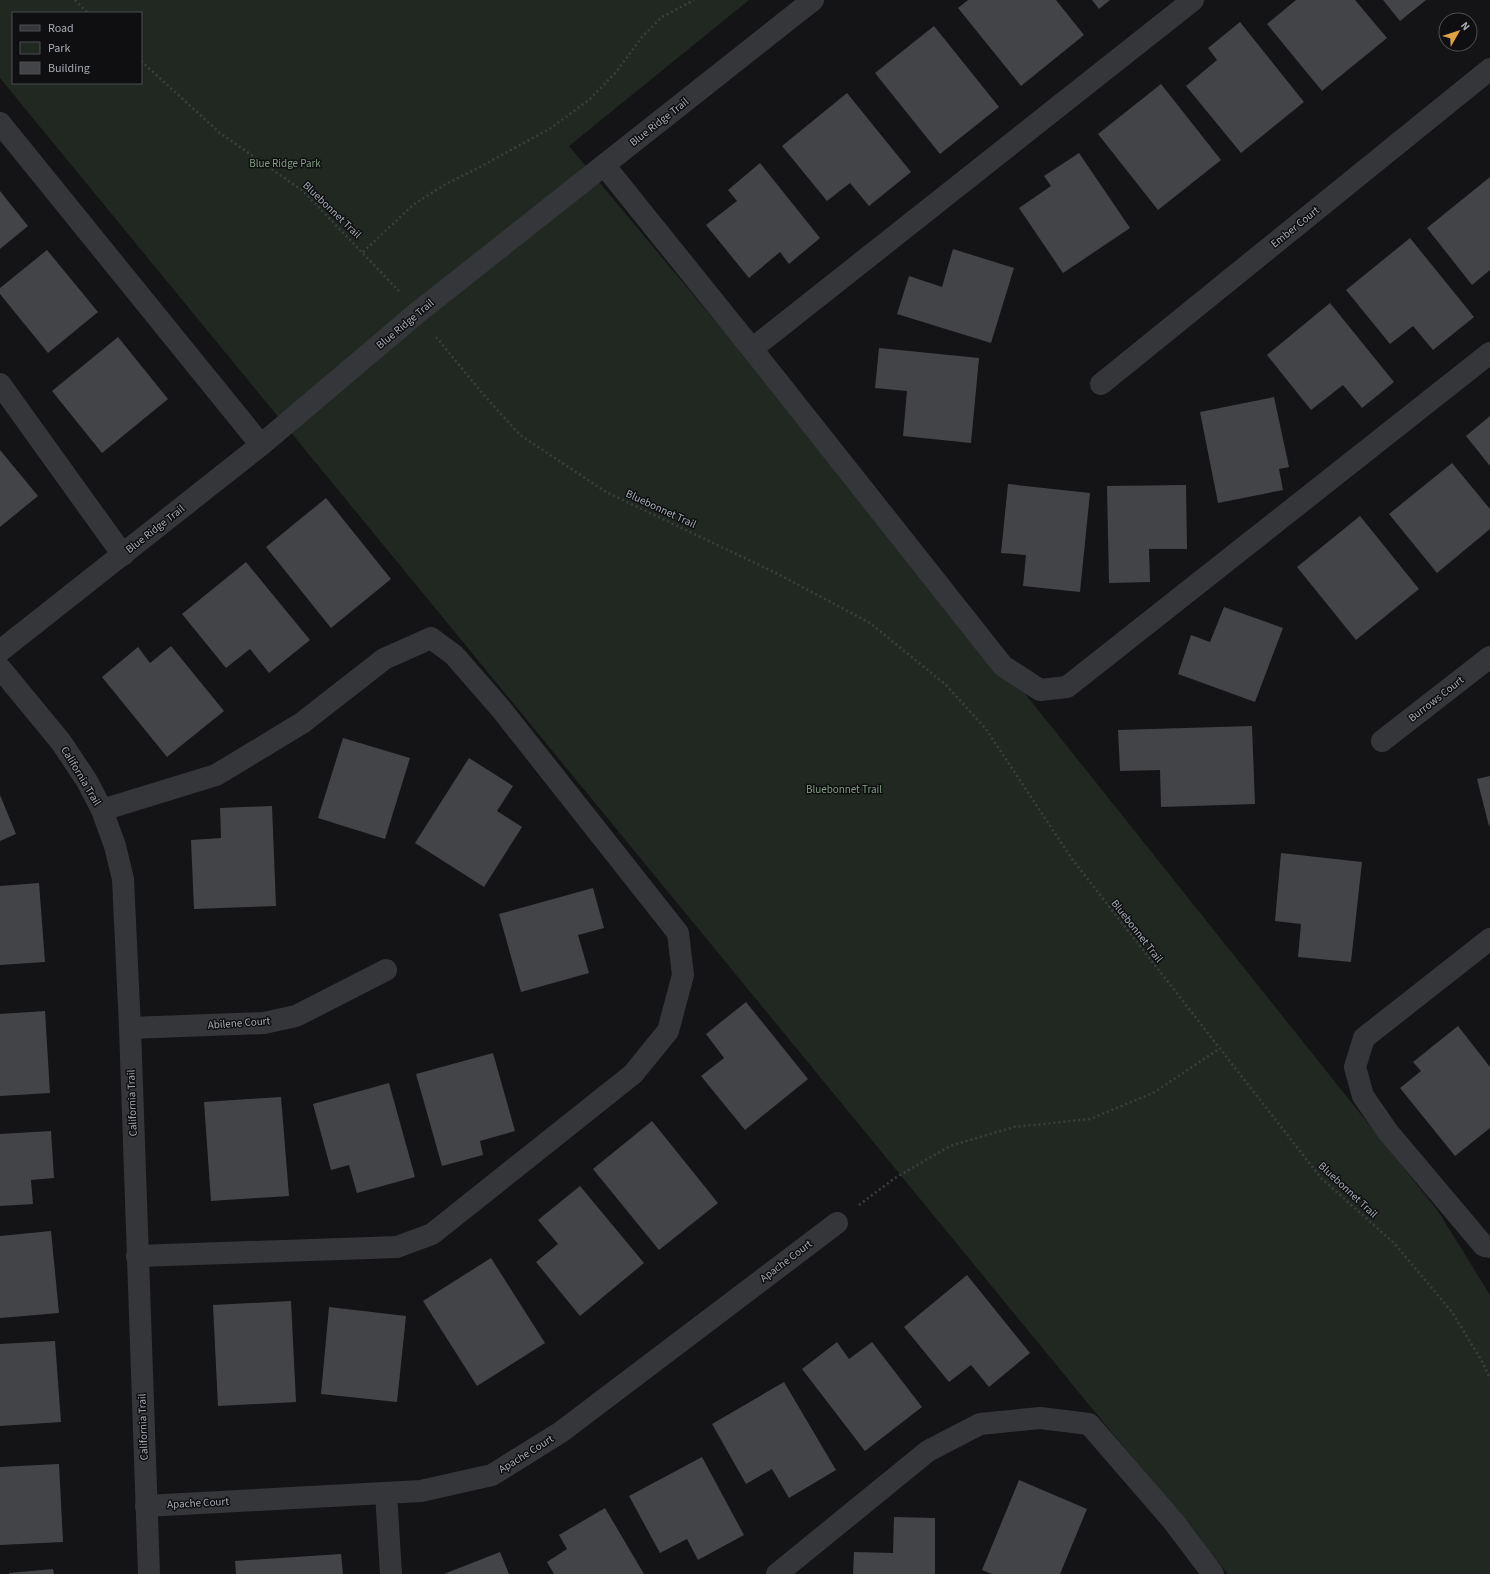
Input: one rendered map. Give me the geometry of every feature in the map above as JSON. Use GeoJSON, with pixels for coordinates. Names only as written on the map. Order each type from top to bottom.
{"type":"FeatureCollection","features":[{"type":"Feature","properties":{"kind":"street","name":"Blue Ridge Trail"},"geometry":{"type":"LineString","coordinates":[[0,651],[261,445],[417,313],[813,0]]}},
{"type":"Feature","properties":{"kind":"street"},"geometry":{"type":"LineString","coordinates":[[752,349],[1193,0]]}},
{"type":"Feature","properties":{"kind":"street","name":"Ember Court"},"geometry":{"type":"LineString","coordinates":[[1101,384],[1490,69]]}},
{"type":"Feature","properties":{"kind":"street"},"geometry":{"type":"LineString","coordinates":[[0,123],[261,445]]}},
{"type":"Feature","properties":{"kind":"street"},"geometry":{"type":"LineString","coordinates":[[604,165],[1003,666],[1040,690],[1067,687],[1490,353]]}},
{"type":"Feature","properties":{"kind":"street"},"geometry":{"type":"LineString","coordinates":[[0,384],[123,555]]}},
{"type":"Feature","properties":{"kind":"street"},"geometry":{"type":"LineString","coordinates":[[102,810],[216,775],[302,723],[384,659],[431,638],[454,655],[501,709],[678,933],[683,975],[668,1031],[633,1074],[432,1234],[398,1246],[137,1256]]}},
{"type":"Feature","properties":{"kind":"street","name":"Burrows Court"},"geometry":{"type":"LineString","coordinates":[[1382,741],[1490,657]]}},
{"type":"Feature","properties":{"kind":"street","name":"California Trail"},"geometry":{"type":"LineString","coordinates":[[0,668],[61,742],[87,782],[102,810],[115,846],[123,879],[130,1028],[149,1574]]}},
{"type":"Feature","properties":{"kind":"street"},"geometry":{"type":"LineString","coordinates":[[1490,939],[1364,1038],[1355,1067],[1362,1096],[1388,1132],[1484,1246],[1490,1247]]}},
{"type":"Feature","properties":{"kind":"street","name":"Abilene Court"},"geometry":{"type":"LineString","coordinates":[[130,1028],[264,1023],[296,1016],[386,970]]}},
{"type":"Feature","properties":{"kind":"street","name":"Apache Court"},"geometry":{"type":"LineString","coordinates":[[146,1506],[421,1491],[492,1475],[561,1432],[837,1223]]}},
{"type":"Feature","properties":{"kind":"street"},"geometry":{"type":"LineString","coordinates":[[777,1574],[928,1451],[980,1424],[1040,1418],[1089,1424],[1173,1521],[1213,1574]]}},
{"type":"Feature","properties":{"kind":"street"},"geometry":{"type":"LineString","coordinates":[[386,1493],[391,1574]]}},
{"type":"Feature","properties":{"kind":"path"},"geometry":{"type":"LineString","coordinates":[[75,0],[87,12]]}},
{"type":"Feature","properties":{"kind":"path"},"geometry":{"type":"LineString","coordinates":[[363,252],[413,205],[444,185],[551,128],[590,100],[617,71],[642,37],[662,17],[694,0]]}},
{"type":"Feature","properties":{"kind":"path","name":"Bluebonnet Trail"},"geometry":{"type":"LineString","coordinates":[[142,62],[220,133],[303,191],[394,285]]}},
{"type":"Feature","properties":{"kind":"path","name":"Bluebonnet Trail"},"geometry":{"type":"LineString","coordinates":[[438,340],[482,394],[520,435],[606,492],[776,573],[870,623],[946,685],[986,729],[1072,859],[1321,1178],[1394,1243],[1452,1312],[1483,1363],[1490,1379]]}},
{"type":"Feature","properties":{"kind":"path"},"geometry":{"type":"LineString","coordinates":[[837,1223],[895,1178],[950,1146],[1014,1127],[1090,1119],[1153,1093],[1219,1049]]}},
{"type":"Feature","properties":{"kind":"green space","name":"Bluebonnet Trail"},"geometry":{"type":"Polygon","coordinates":[[[0,0],[749,0],[569,146],[1003,666],[1438,1211],[1490,1295],[1490,1574],[1228,1574],[0,78],[0,0]]]}},
{"type":"Feature","properties":{"kind":"building"},"geometry":{"type":"Polygon","coordinates":[[[968,0],[1056,0],[1084,35],[1021,86],[958,8],[968,0]]]}},
{"type":"Feature","properties":{"kind":"building"},"geometry":{"type":"Polygon","coordinates":[[[1092,0],[1110,0],[1099,9],[1092,0]]]}},
{"type":"Feature","properties":{"kind":"building"},"geometry":{"type":"Polygon","coordinates":[[[1296,0],[1355,0],[1387,38],[1322,91],[1267,24],[1296,0]]]}},
{"type":"Feature","properties":{"kind":"building"},"geometry":{"type":"Polygon","coordinates":[[[1383,0],[1426,0],[1400,21],[1383,0]]]}},
{"type":"Feature","properties":{"kind":"building"},"geometry":{"type":"Polygon","coordinates":[[[1240,22],[1304,102],[1241,153],[1186,86],[1217,60],[1208,48],[1240,22]]]}},
{"type":"Feature","properties":{"kind":"building"},"geometry":{"type":"Polygon","coordinates":[[[934,26],[999,107],[940,154],[875,73],[934,26]]]}},
{"type":"Feature","properties":{"kind":"building"},"geometry":{"type":"Polygon","coordinates":[[[1161,84],[1221,160],[1158,210],[1098,134],[1161,84]]]}},
{"type":"Feature","properties":{"kind":"building"},"geometry":{"type":"Polygon","coordinates":[[[847,93],[911,172],[869,206],[850,183],[827,201],[782,146],[847,93]]]}},
{"type":"Feature","properties":{"kind":"building"},"geometry":{"type":"Polygon","coordinates":[[[1079,153],[1130,228],[1063,273],[1019,208],[1051,186],[1044,176],[1079,153]]]}},
{"type":"Feature","properties":{"kind":"building"},"geometry":{"type":"Polygon","coordinates":[[[760,163],[820,238],[789,264],[780,252],[749,278],[706,225],[737,201],[728,190],[760,163]]]}},
{"type":"Feature","properties":{"kind":"building"},"geometry":{"type":"Polygon","coordinates":[[[1490,177],[1490,270],[1472,285],[1427,228],[1490,177]]]}},
{"type":"Feature","properties":{"kind":"building"},"geometry":{"type":"Polygon","coordinates":[[[0,191],[28,226],[0,249],[0,191]]]}},
{"type":"Feature","properties":{"kind":"building"},"geometry":{"type":"Polygon","coordinates":[[[1410,238],[1474,317],[1433,350],[1413,326],[1390,344],[1346,290],[1410,238]]]}},
{"type":"Feature","properties":{"kind":"building"},"geometry":{"type":"Polygon","coordinates":[[[953,249],[1014,268],[991,343],[897,314],[909,276],[942,287],[953,249]]]}},
{"type":"Feature","properties":{"kind":"building"},"geometry":{"type":"Polygon","coordinates":[[[47,250],[98,312],[48,353],[0,294],[0,288],[47,250]]]}},
{"type":"Feature","properties":{"kind":"building"},"geometry":{"type":"Polygon","coordinates":[[[1330,303],[1394,382],[1362,408],[1343,385],[1311,410],[1267,355],[1330,303]]]}},
{"type":"Feature","properties":{"kind":"building"},"geometry":{"type":"Polygon","coordinates":[[[118,337],[168,399],[102,453],[52,391],[118,337]]]}},
{"type":"Feature","properties":{"kind":"building"},"geometry":{"type":"Polygon","coordinates":[[[879,348],[979,358],[971,443],[903,436],[907,391],[875,388],[879,348]]]}},
{"type":"Feature","properties":{"kind":"building"},"geometry":{"type":"Polygon","coordinates":[[[1274,397],[1289,467],[1279,469],[1283,490],[1218,503],[1200,412],[1274,397]]]}},
{"type":"Feature","properties":{"kind":"building"},"geometry":{"type":"Polygon","coordinates":[[[1490,416],[1490,466],[1466,436],[1490,416]]]}},
{"type":"Feature","properties":{"kind":"building"},"geometry":{"type":"Polygon","coordinates":[[[0,450],[38,496],[0,527],[0,450]]]}},
{"type":"Feature","properties":{"kind":"building"},"geometry":{"type":"Polygon","coordinates":[[[1452,463],[1490,509],[1490,529],[1437,573],[1389,514],[1452,463]]]}},
{"type":"Feature","properties":{"kind":"building"},"geometry":{"type":"Polygon","coordinates":[[[1008,484],[1090,493],[1080,592],[1023,586],[1026,555],[1001,553],[1008,484]]]}},
{"type":"Feature","properties":{"kind":"building"},"geometry":{"type":"Polygon","coordinates":[[[1186,485],[1187,549],[1149,549],[1150,582],[1109,583],[1107,486],[1186,485]]]}},
{"type":"Feature","properties":{"kind":"building"},"geometry":{"type":"Polygon","coordinates":[[[326,498],[391,579],[331,628],[266,547],[326,498]]]}},
{"type":"Feature","properties":{"kind":"building"},"geometry":{"type":"Polygon","coordinates":[[[1360,516],[1419,589],[1356,640],[1297,567],[1360,516]]]}},
{"type":"Feature","properties":{"kind":"building"},"geometry":{"type":"Polygon","coordinates":[[[246,562],[310,640],[269,673],[250,649],[226,668],[182,614],[246,562]]]}},
{"type":"Feature","properties":{"kind":"building"},"geometry":{"type":"Polygon","coordinates":[[[1224,607],[1283,628],[1255,702],[1178,674],[1191,635],[1210,642],[1224,607]]]}},
{"type":"Feature","properties":{"kind":"building"},"geometry":{"type":"Polygon","coordinates":[[[171,646],[224,711],[167,757],[102,677],[138,647],[150,663],[171,646]]]}},
{"type":"Feature","properties":{"kind":"building"},"geometry":{"type":"Polygon","coordinates":[[[1252,726],[1255,804],[1161,807],[1160,770],[1120,771],[1118,730],[1252,726]]]}},
{"type":"Feature","properties":{"kind":"building"},"geometry":{"type":"Polygon","coordinates":[[[343,738],[410,758],[385,839],[318,818],[343,738]]]}},
{"type":"Feature","properties":{"kind":"building"},"geometry":{"type":"Polygon","coordinates":[[[469,758],[513,786],[497,811],[522,827],[484,887],[415,843],[469,758]]]}},
{"type":"Feature","properties":{"kind":"building"},"geometry":{"type":"Polygon","coordinates":[[[1490,776],[1490,826],[1489,826],[1477,779],[1490,776]]]}},
{"type":"Feature","properties":{"kind":"building"},"geometry":{"type":"Polygon","coordinates":[[[0,795],[16,834],[0,841],[0,795]]]}},
{"type":"Feature","properties":{"kind":"building"},"geometry":{"type":"Polygon","coordinates":[[[272,806],[276,906],[194,909],[191,840],[221,838],[220,808],[272,806]]]}},
{"type":"Feature","properties":{"kind":"building"},"geometry":{"type":"Polygon","coordinates":[[[1281,853],[1362,862],[1351,962],[1298,957],[1301,924],[1275,921],[1281,853]]]}},
{"type":"Feature","properties":{"kind":"building"},"geometry":{"type":"Polygon","coordinates":[[[39,883],[45,962],[0,965],[0,886],[39,883]]]}},
{"type":"Feature","properties":{"kind":"building"},"geometry":{"type":"Polygon","coordinates":[[[593,888],[604,928],[578,935],[589,973],[521,992],[499,914],[593,888]]]}},
{"type":"Feature","properties":{"kind":"building"},"geometry":{"type":"Polygon","coordinates":[[[746,1002],[808,1079],[745,1130],[701,1076],[724,1058],[706,1034],[746,1002]]]}},
{"type":"Feature","properties":{"kind":"building"},"geometry":{"type":"Polygon","coordinates":[[[45,1011],[50,1093],[0,1096],[0,1014],[45,1011]]]}},
{"type":"Feature","properties":{"kind":"building"},"geometry":{"type":"Polygon","coordinates":[[[1458,1026],[1490,1067],[1490,1128],[1455,1156],[1400,1088],[1421,1071],[1413,1062],[1458,1026]]]}},
{"type":"Feature","properties":{"kind":"building"},"geometry":{"type":"Polygon","coordinates":[[[493,1053],[515,1131],[480,1141],[483,1155],[442,1166],[416,1074],[493,1053]]]}},
{"type":"Feature","properties":{"kind":"building"},"geometry":{"type":"Polygon","coordinates":[[[389,1083],[415,1177],[357,1193],[349,1165],[331,1170],[313,1104],[389,1083]]]}},
{"type":"Feature","properties":{"kind":"building"},"geometry":{"type":"Polygon","coordinates":[[[281,1097],[289,1196],[211,1201],[204,1102],[281,1097]]]}},
{"type":"Feature","properties":{"kind":"building"},"geometry":{"type":"Polygon","coordinates":[[[652,1121],[718,1203],[659,1250],[593,1169],[652,1121]]]}},
{"type":"Feature","properties":{"kind":"building"},"geometry":{"type":"Polygon","coordinates":[[[51,1131],[54,1178],[31,1180],[33,1204],[0,1206],[0,1134],[51,1131]]]}},
{"type":"Feature","properties":{"kind":"building"},"geometry":{"type":"Polygon","coordinates":[[[580,1186],[644,1263],[580,1316],[536,1262],[558,1244],[538,1220],[580,1186]]]}},
{"type":"Feature","properties":{"kind":"building"},"geometry":{"type":"Polygon","coordinates":[[[51,1231],[59,1313],[0,1318],[0,1236],[51,1231]]]}},
{"type":"Feature","properties":{"kind":"building"},"geometry":{"type":"Polygon","coordinates":[[[491,1258],[545,1343],[477,1386],[423,1301],[491,1258]]]}},
{"type":"Feature","properties":{"kind":"building"},"geometry":{"type":"Polygon","coordinates":[[[967,1275],[1030,1353],[989,1387],[971,1365],[949,1382],[904,1327],[967,1275]]]}},
{"type":"Feature","properties":{"kind":"building"},"geometry":{"type":"Polygon","coordinates":[[[291,1301],[296,1402],[218,1406],[213,1305],[291,1301]]]}},
{"type":"Feature","properties":{"kind":"building"},"geometry":{"type":"Polygon","coordinates":[[[329,1307],[406,1316],[397,1402],[321,1394],[329,1307]]]}},
{"type":"Feature","properties":{"kind":"building"},"geometry":{"type":"Polygon","coordinates":[[[55,1341],[61,1422],[0,1426],[0,1344],[55,1341]]]}},
{"type":"Feature","properties":{"kind":"building"},"geometry":{"type":"Polygon","coordinates":[[[837,1342],[849,1359],[872,1342],[922,1407],[865,1451],[802,1369],[837,1342]]]}},
{"type":"Feature","properties":{"kind":"building"},"geometry":{"type":"Polygon","coordinates":[[[784,1382],[836,1470],[789,1498],[772,1469],[746,1484],[712,1424],[784,1382]]]}},
{"type":"Feature","properties":{"kind":"building"},"geometry":{"type":"Polygon","coordinates":[[[702,1457],[744,1535],[698,1560],[687,1539],[660,1553],[629,1496],[702,1457]]]}},
{"type":"Feature","properties":{"kind":"building"},"geometry":{"type":"Polygon","coordinates":[[[59,1464],[63,1542],[0,1545],[0,1467],[59,1464]]]}},
{"type":"Feature","properties":{"kind":"building"},"geometry":{"type":"Polygon","coordinates":[[[1019,1480],[1087,1509],[1060,1574],[992,1574],[982,1570],[1019,1480]]]}},
{"type":"Feature","properties":{"kind":"building"},"geometry":{"type":"Polygon","coordinates":[[[605,1508],[644,1574],[554,1574],[547,1562],[567,1549],[559,1535],[605,1508]]]}},
{"type":"Feature","properties":{"kind":"building"},"geometry":{"type":"Polygon","coordinates":[[[894,1517],[935,1518],[935,1574],[853,1574],[854,1552],[893,1553],[894,1517]]]}},
{"type":"Feature","properties":{"kind":"building"},"geometry":{"type":"Polygon","coordinates":[[[500,1552],[509,1574],[444,1574],[500,1552]]]}},
{"type":"Feature","properties":{"kind":"building"},"geometry":{"type":"Polygon","coordinates":[[[341,1554],[343,1574],[236,1574],[235,1561],[341,1554]]]}},
{"type":"Feature","properties":{"kind":"building"},"geometry":{"type":"Polygon","coordinates":[[[53,1569],[54,1574],[9,1574],[9,1573],[53,1569]]]}},
{"type":"Feature","properties":{"kind":"park label","name":"Blue Ridge Park"},"geometry":{"type":"Point","coordinates":[285,163]}}]}
